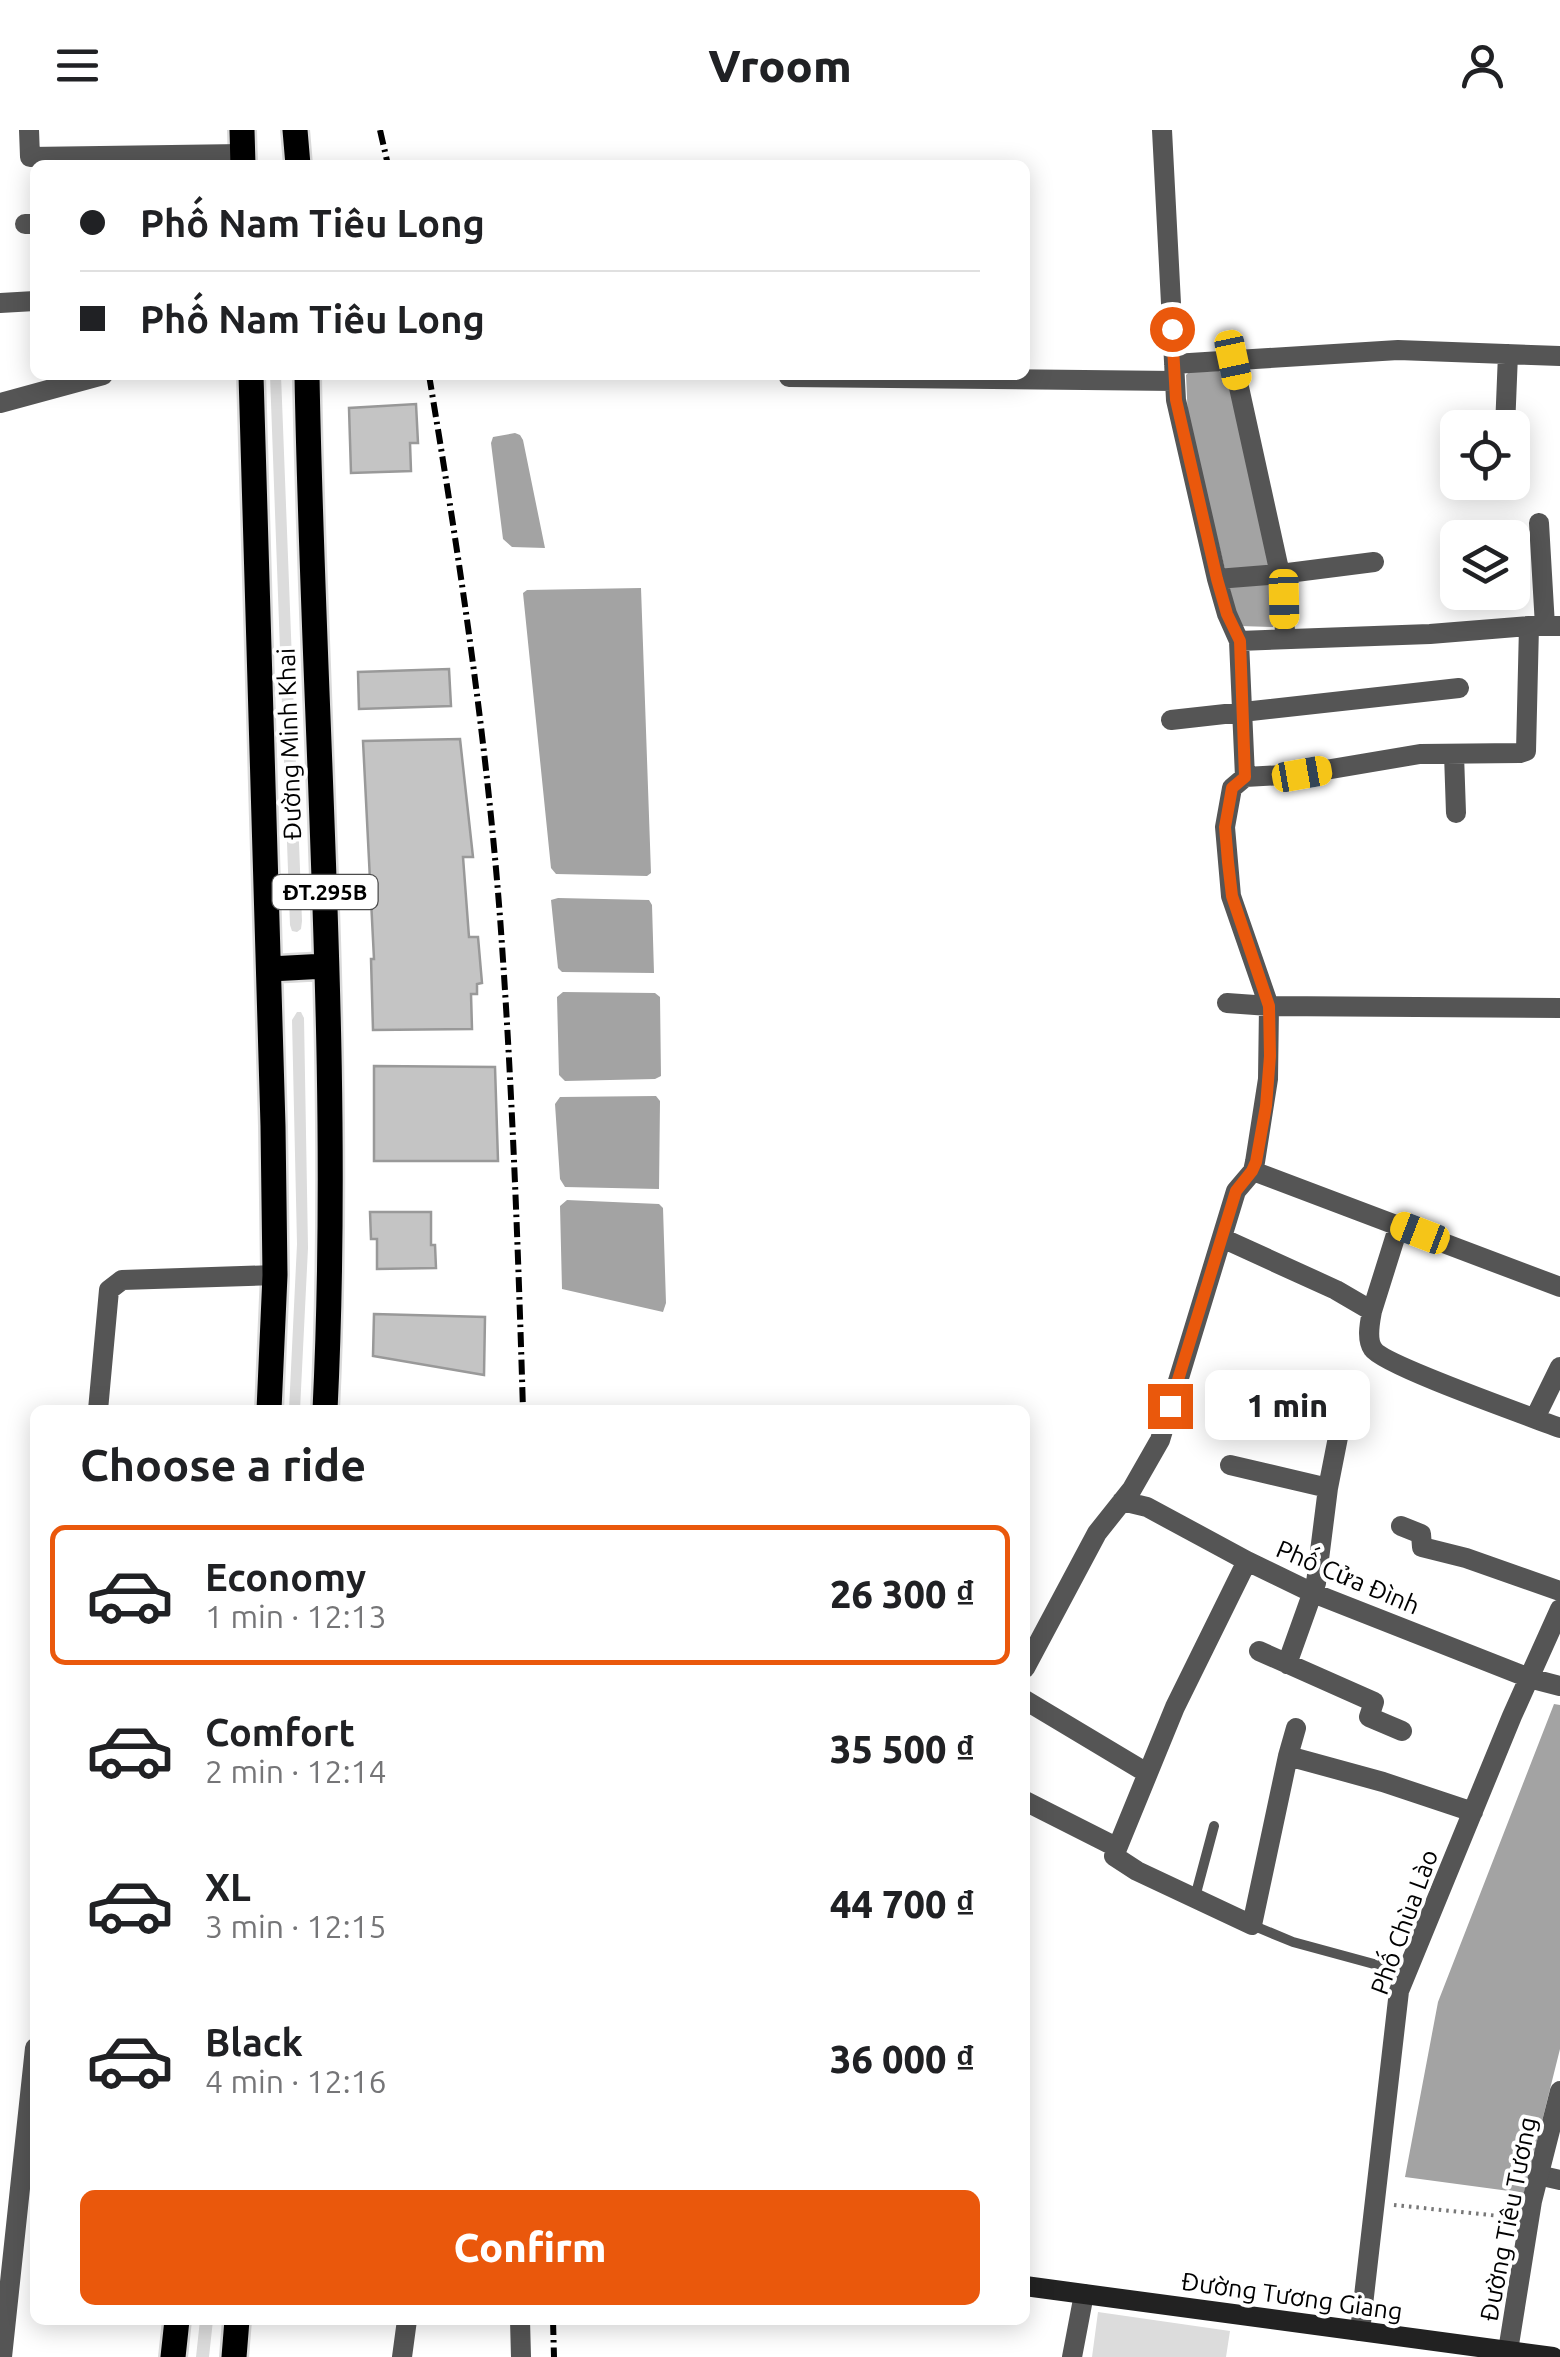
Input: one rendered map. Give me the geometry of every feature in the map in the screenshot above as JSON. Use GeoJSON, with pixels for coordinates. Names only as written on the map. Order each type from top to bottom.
{"type":"FeatureCollection","features":[{"type":"Feature","properties":{"kind":"main road"},"geometry":{"type":"LineString","coordinates":[[295,130],[298,160]]}},
{"type":"Feature","properties":{"kind":"main road","name":"Đường Minh Khai"},"geometry":{"type":"LineString","coordinates":[[251,380],[270,969],[275,1275],[268,1405]]}},
{"type":"Feature","properties":{"kind":"main road","name":"Đường Minh Khai"},"geometry":{"type":"LineString","coordinates":[[307,380],[331,1227],[325,1405]]}},
{"type":"Feature","properties":{"kind":"main road"},"geometry":{"type":"LineString","coordinates":[[270,969],[326,966]]}},
{"type":"Feature","properties":{"kind":"main road","name":"Đường Tương Giang"},"geometry":{"type":"LineString","coordinates":[[1030,2287],[1552,2357]]}},
{"type":"Feature","properties":{"kind":"main road"},"geometry":{"type":"LineString","coordinates":[[172,2357],[176,2325]]}},
{"type":"Feature","properties":{"kind":"main road"},"geometry":{"type":"LineString","coordinates":[[234,2357],[237,2325]]}},
{"type":"Feature","properties":{"kind":"street"},"geometry":{"type":"LineString","coordinates":[[29,130],[30,158],[242,150]]}},
{"type":"Feature","properties":{"kind":"street"},"geometry":{"type":"LineString","coordinates":[[1162,130],[1176,400],[1227,614],[1240,641],[1245,777]]}},
{"type":"Feature","properties":{"kind":"street"},"geometry":{"type":"LineString","coordinates":[[0,303],[30,301]]}},
{"type":"Feature","properties":{"kind":"street"},"geometry":{"type":"LineString","coordinates":[[1030,374],[1175,373],[1233,360],[1398,350],[1560,356]]}},
{"type":"Feature","properties":{"kind":"street"},"geometry":{"type":"LineString","coordinates":[[1506,410],[1508,354]]}},
{"type":"Feature","properties":{"kind":"street"},"geometry":{"type":"LineString","coordinates":[[1233,360],[1280,574],[1285,640]]}},
{"type":"Feature","properties":{"kind":"street"},"geometry":{"type":"LineString","coordinates":[[0,404],[85,380]]}},
{"type":"Feature","properties":{"kind":"street"},"geometry":{"type":"LineString","coordinates":[[1030,1659],[1097,1533],[1132,1489],[1160,1440],[1236,1191],[1252,1171],[1268,1079],[1269,1006],[1232,896],[1225,827],[1232,788],[1245,777],[1302,774],[1420,754],[1526,751],[1544,626],[1539,523]]}},
{"type":"Feature","properties":{"kind":"street"},"geometry":{"type":"LineString","coordinates":[[1221,579],[1374,562]]}},
{"type":"Feature","properties":{"kind":"street"},"geometry":{"type":"LineString","coordinates":[[1240,641],[1544,626]]}},
{"type":"Feature","properties":{"kind":"street"},"geometry":{"type":"LineString","coordinates":[[1171,720],[1459,688]]}},
{"type":"Feature","properties":{"kind":"street"},"geometry":{"type":"LineString","coordinates":[[1454,754],[1456,813]]}},
{"type":"Feature","properties":{"kind":"street"},"geometry":{"type":"LineString","coordinates":[[1227,1003],[1560,1008]]}},
{"type":"Feature","properties":{"kind":"street"},"geometry":{"type":"LineString","coordinates":[[1252,1171],[1560,1287]]}},
{"type":"Feature","properties":{"kind":"street"},"geometry":{"type":"LineString","coordinates":[[1399,1225],[1372,1311],[1370,1343],[1374,1352],[1560,1428]]}},
{"type":"Feature","properties":{"kind":"street"},"geometry":{"type":"LineString","coordinates":[[1222,1238],[1336,1290],[1372,1311]]}},
{"type":"Feature","properties":{"kind":"street"},"geometry":{"type":"LineString","coordinates":[[98,1405],[109,1290],[122,1280],[275,1275]]}},
{"type":"Feature","properties":{"kind":"street"},"geometry":{"type":"LineString","coordinates":[[1535,1418],[1560,1368]]}},
{"type":"Feature","properties":{"kind":"street"},"geometry":{"type":"LineString","coordinates":[[1287,1664],[1313,1593],[1341,1422]]}},
{"type":"Feature","properties":{"kind":"street"},"geometry":{"type":"LineString","coordinates":[[1230,1465],[1328,1488]]}},
{"type":"Feature","properties":{"kind":"street","name":"Phố Cửa Đình"},"geometry":{"type":"LineString","coordinates":[[1122,1501],[1147,1507],[1313,1593],[1529,1678],[1560,1686]]}},
{"type":"Feature","properties":{"kind":"street"},"geometry":{"type":"LineString","coordinates":[[1402,1526],[1421,1534],[1422,1547],[1560,1591]]}},
{"type":"Feature","properties":{"kind":"street"},"geometry":{"type":"LineString","coordinates":[[1247,1561],[1175,1707],[1114,1856],[1137,1871],[1252,1925],[1296,1728]]}},
{"type":"Feature","properties":{"kind":"street","name":"Phố Chùa Lào"},"geometry":{"type":"LineString","coordinates":[[1360,2330],[1400,1991],[1560,1609]]}},
{"type":"Feature","properties":{"kind":"street"},"geometry":{"type":"LineString","coordinates":[[1259,1651],[1374,1702],[1370,1717],[1402,1731]]}},
{"type":"Feature","properties":{"kind":"street"},"geometry":{"type":"LineString","coordinates":[[1030,1703],[1147,1774]]}},
{"type":"Feature","properties":{"kind":"street"},"geometry":{"type":"LineString","coordinates":[[1288,1756],[1473,1812]]}},
{"type":"Feature","properties":{"kind":"street"},"geometry":{"type":"LineString","coordinates":[[1030,1804],[1116,1847]]}},
{"type":"Feature","properties":{"kind":"street"},"geometry":{"type":"LineString","coordinates":[[2,2357],[30,2095]]}},
{"type":"Feature","properties":{"kind":"street","name":"Đường Tiêu Tương"},"geometry":{"type":"LineString","coordinates":[[1507,2353],[1538,2175],[1559,2097]]}},
{"type":"Feature","properties":{"kind":"street"},"geometry":{"type":"LineString","coordinates":[[1538,2175],[1560,2180]]}},
{"type":"Feature","properties":{"kind":"street"},"geometry":{"type":"LineString","coordinates":[[1072,2357],[1084,2294]]}},
{"type":"Feature","properties":{"kind":"street"},"geometry":{"type":"LineString","coordinates":[[402,2357],[406,2325]]}},
{"type":"Feature","properties":{"kind":"street"},"geometry":{"type":"LineString","coordinates":[[520,2325],[521,2357]]}},
{"type":"Feature","properties":{"kind":"lane"},"geometry":{"type":"LineString","coordinates":[[1195,1898],[1214,1826]]}},
{"type":"Feature","properties":{"kind":"lane"},"geometry":{"type":"LineString","coordinates":[[1252,1925],[1294,1942],[1407,1973]]}},
{"type":"Feature","properties":{"kind":"path"},"geometry":{"type":"LineString","coordinates":[[1375,2202],[1529,2220]]}},
{"type":"Feature","properties":{"kind":"shaded area"},"geometry":{"type":"Polygon","coordinates":[[[1219,371],[1229,378],[1273,569],[1278,617],[1273,627],[1239,626],[1188,420],[1186,375],[1219,371]]]}},
{"type":"Feature","properties":{"kind":"shaded area"},"geometry":{"type":"Polygon","coordinates":[[[270,380],[281,380],[302,921],[297,932],[290,925],[270,380]]]}},
{"type":"Feature","properties":{"kind":"shaded area"},"geometry":{"type":"Polygon","coordinates":[[[515,433],[523,440],[545,548],[512,547],[503,539],[491,443],[493,437],[515,433]]]}},
{"type":"Feature","properties":{"kind":"shaded area"},"geometry":{"type":"Polygon","coordinates":[[[641,588],[651,873],[556,874],[551,868],[523,593],[641,588]]]}},
{"type":"Feature","properties":{"kind":"shaded area"},"geometry":{"type":"Polygon","coordinates":[[[551,900],[649,900],[654,973],[562,972],[558,968],[551,900]]]}},
{"type":"Feature","properties":{"kind":"shaded area"},"geometry":{"type":"Polygon","coordinates":[[[563,992],[655,993],[660,997],[661,1076],[565,1081],[559,1075],[557,997],[563,992]]]}},
{"type":"Feature","properties":{"kind":"shaded area"},"geometry":{"type":"Polygon","coordinates":[[[297,1012],[304,1018],[308,1248],[300,1405],[289,1405],[297,1244],[292,1020],[297,1012]]]}},
{"type":"Feature","properties":{"kind":"shaded area"},"geometry":{"type":"Polygon","coordinates":[[[656,1096],[660,1101],[659,1189],[565,1187],[560,1179],[555,1104],[560,1097],[656,1096]]]}},
{"type":"Feature","properties":{"kind":"shaded area"},"geometry":{"type":"Polygon","coordinates":[[[567,1200],[659,1204],[663,1208],[663,1312],[562,1289],[560,1206],[567,1200]]]}},
{"type":"Feature","properties":{"kind":"shaded area"},"geometry":{"type":"Polygon","coordinates":[[[1554,1704],[1560,1705],[1560,2049],[1524,2193],[1405,2177],[1438,2002],[1554,1704]]]}},
{"type":"Feature","properties":{"kind":"shaded area"},"geometry":{"type":"Polygon","coordinates":[[[1098,2312],[1230,2331],[1226,2357],[1092,2357],[1098,2312]]]}},
{"type":"Feature","properties":{"kind":"shaded area"},"geometry":{"type":"Polygon","coordinates":[[[199,2325],[212,2325],[209,2357],[196,2357],[199,2325]]]}},
{"type":"Feature","properties":{"kind":"building"},"geometry":{"type":"Polygon","coordinates":[[[416,404],[418,443],[410,443],[411,471],[351,473],[349,408],[416,404]]]}},
{"type":"Feature","properties":{"kind":"building"},"geometry":{"type":"Polygon","coordinates":[[[449,669],[451,706],[359,709],[358,672],[449,669]]]}},
{"type":"Feature","properties":{"kind":"building"},"geometry":{"type":"Polygon","coordinates":[[[460,739],[473,857],[463,857],[469,937],[478,937],[482,983],[477,984],[477,994],[471,994],[472,1029],[373,1030],[374,959],[363,741],[460,739]]]}},
{"type":"Feature","properties":{"kind":"building"},"geometry":{"type":"Polygon","coordinates":[[[374,1066],[495,1067],[498,1161],[374,1161],[374,1066]]]}},
{"type":"Feature","properties":{"kind":"building"},"geometry":{"type":"Polygon","coordinates":[[[370,1212],[431,1212],[436,1268],[377,1269],[377,1239],[371,1239],[370,1212]]]}},
{"type":"Feature","properties":{"kind":"building"},"geometry":{"type":"Polygon","coordinates":[[[374,1314],[485,1317],[484,1375],[373,1356],[374,1314]]]}},
{"type":"Feature","properties":{"kind":"railway"},"geometry":{"type":"LineString","coordinates":[[380,130],[387,160]]}},
{"type":"Feature","properties":{"kind":"railway"},"geometry":{"type":"LineString","coordinates":[[430,380],[470,645],[494,849],[511,1102],[523,1405]]}},
{"type":"Feature","properties":{"kind":"railway"},"geometry":{"type":"LineString","coordinates":[[553,2325],[554,2357]]}},
{"type":"Feature","properties":{"kind":"route"},"geometry":{"type":"LineString","coordinates":[[1170,1406],[1236,1191],[1256,1162],[1270,1056],[1269,1006],[1232,896],[1225,827],[1232,788],[1245,777],[1240,641],[1217,579],[1176,400],[1172,329]]}}]}
